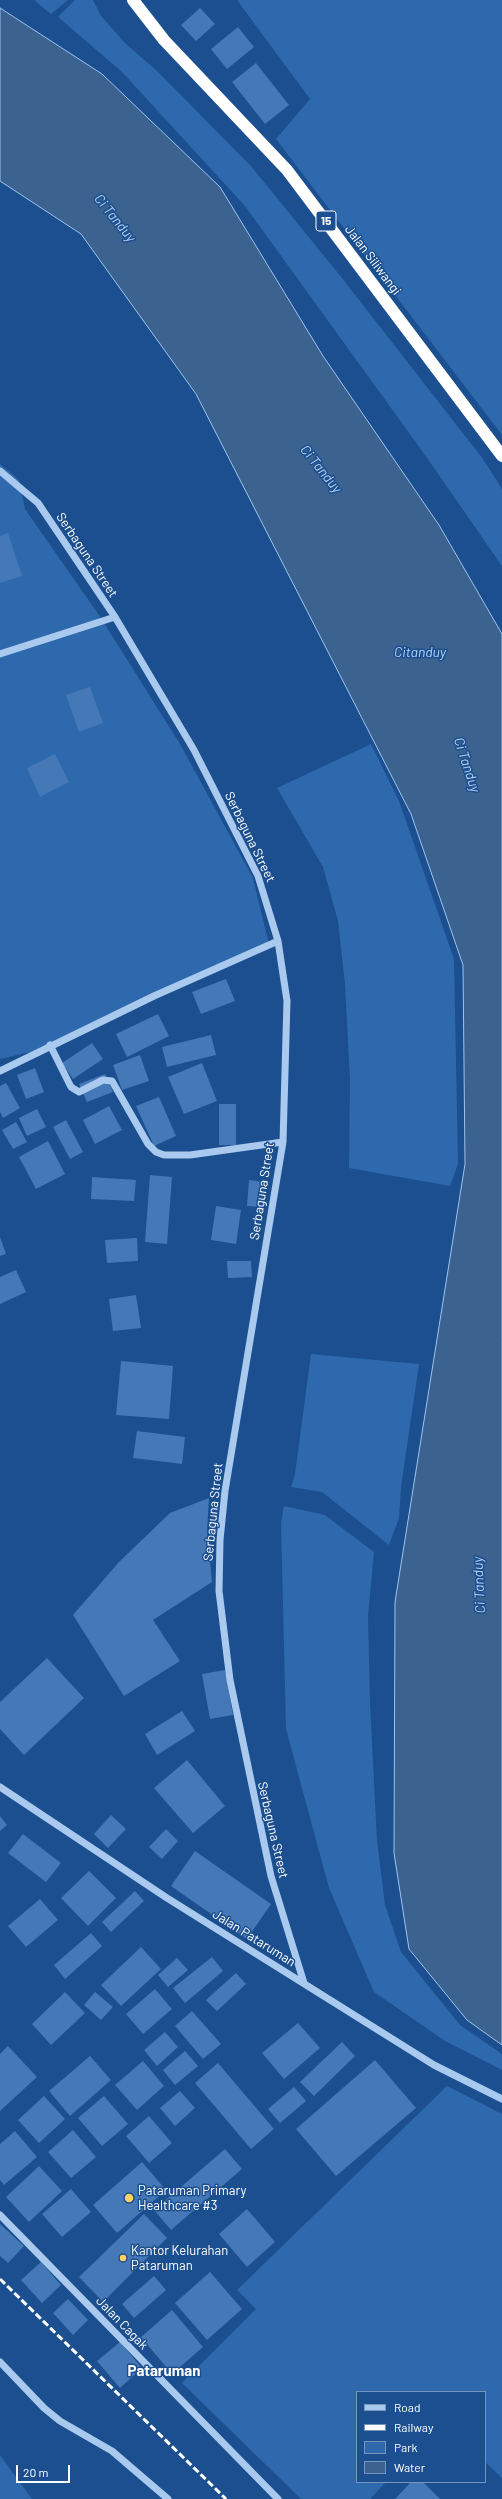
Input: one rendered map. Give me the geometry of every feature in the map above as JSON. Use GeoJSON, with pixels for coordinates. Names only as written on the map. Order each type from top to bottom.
{"type":"FeatureCollection","features":[{"type":"Feature","properties":{"kind":"highway","name":"Jalan Siliwangi"},"geometry":{"type":"LineString","coordinates":[[133,0],[164,40],[287,170],[502,456]]}},
{"type":"Feature","properties":{"kind":"street","name":"Serbaguna Street"},"geometry":{"type":"LineString","coordinates":[[0,471],[38,504],[115,617],[194,750],[258,876],[278,941],[288,1015],[283,1142],[225,1491],[220,1540],[219,1591],[230,1680],[267,1861],[304,1983]]}},
{"type":"Feature","properties":{"kind":"street"},"geometry":{"type":"LineString","coordinates":[[0,654],[115,617]]}},
{"type":"Feature","properties":{"kind":"street"},"geometry":{"type":"LineString","coordinates":[[0,1071],[50,1045],[278,941]]}},
{"type":"Feature","properties":{"kind":"street"},"geometry":{"type":"LineString","coordinates":[[50,1045],[71,1087],[79,1092],[103,1080],[112,1081],[148,1144],[156,1152],[164,1155],[190,1154],[283,1142]]}},
{"type":"Feature","properties":{"kind":"street","name":"Jalan Pataruman"},"geometry":{"type":"LineString","coordinates":[[0,1787],[167,1898],[434,2065],[502,2099]]}},
{"type":"Feature","properties":{"kind":"street","name":"Jalan Cagak"},"geometry":{"type":"LineString","coordinates":[[0,2215],[278,2499]]}},
{"type":"Feature","properties":{"kind":"street"},"geometry":{"type":"LineString","coordinates":[[0,2362],[44,2408],[60,2421],[112,2450],[168,2499]]}},
{"type":"Feature","properties":{"kind":"green space"},"geometry":{"type":"Polygon","coordinates":[[[34,0],[68,0],[51,14],[34,0]]]}},
{"type":"Feature","properties":{"kind":"green space"},"geometry":{"type":"Polygon","coordinates":[[[75,0],[93,0],[101,16],[126,44],[156,70],[251,166],[342,278],[483,459],[502,489],[502,566],[425,455],[245,206],[122,72],[58,17],[75,0]]]}},
{"type":"Feature","properties":{"kind":"green space"},"geometry":{"type":"Polygon","coordinates":[[[237,0],[502,0],[502,435],[276,139],[310,99],[237,0]]]}},
{"type":"Feature","properties":{"kind":"green space"},"geometry":{"type":"Polygon","coordinates":[[[0,464],[19,480],[25,509],[101,618],[180,744],[253,878],[269,944],[30,1052],[0,1059],[0,464]]]}},
{"type":"Feature","properties":{"kind":"green space"},"geometry":{"type":"Polygon","coordinates":[[[371,744],[399,801],[454,959],[458,1164],[450,1186],[349,1168],[350,1080],[345,984],[338,921],[323,867],[277,788],[371,744]]]}},
{"type":"Feature","properties":{"kind":"green space"},"geometry":{"type":"Polygon","coordinates":[[[311,1354],[419,1364],[401,1487],[399,1518],[389,1545],[322,1492],[291,1487],[295,1474],[311,1354]]]}},
{"type":"Feature","properties":{"kind":"green space"},"geometry":{"type":"Polygon","coordinates":[[[284,1506],[325,1515],[374,1552],[368,1616],[370,1703],[377,1841],[385,1905],[401,1952],[460,2025],[502,2054],[502,2070],[445,2041],[374,1992],[329,1888],[286,1729],[281,1523],[284,1506]]]}},
{"type":"Feature","properties":{"kind":"green space"},"geometry":{"type":"Polygon","coordinates":[[[447,2086],[502,2114],[502,2478],[486,2463],[486,2391],[356,2391],[356,2483],[385,2483],[370,2499],[301,2499],[182,2383],[256,2309],[237,2290],[447,2086]]]}},
{"type":"Feature","properties":{"kind":"green space"},"geometry":{"type":"Polygon","coordinates":[[[0,2455],[32,2499],[0,2499],[0,2455]]]}},
{"type":"Feature","properties":{"kind":"water","name":"Citanduy"},"geometry":{"type":"Polygon","coordinates":[[[0,8],[102,74],[220,187],[323,356],[439,525],[502,634],[502,2045],[467,2020],[409,1949],[394,1853],[395,1602],[465,1164],[463,965],[411,814],[196,394],[81,234],[0,181],[0,8]]]}},
{"type":"Feature","properties":{"kind":"building"},"geometry":{"type":"Polygon","coordinates":[[[200,8],[215,24],[196,41],[181,25],[200,8]]]}},
{"type":"Feature","properties":{"kind":"building"},"geometry":{"type":"Polygon","coordinates":[[[238,27],[254,47],[227,69],[211,49],[238,27]]]}},
{"type":"Feature","properties":{"kind":"building"},"geometry":{"type":"Polygon","coordinates":[[[256,63],[289,105],[265,124],[232,82],[256,63]]]}},
{"type":"Feature","properties":{"kind":"building"},"geometry":{"type":"Polygon","coordinates":[[[8,533],[22,576],[0,583],[0,536],[8,533]]]}},
{"type":"Feature","properties":{"kind":"building"},"geometry":{"type":"Polygon","coordinates":[[[90,687],[103,723],[79,732],[66,695],[90,687]]]}},
{"type":"Feature","properties":{"kind":"building"},"geometry":{"type":"Polygon","coordinates":[[[55,754],[69,782],[40,797],[27,768],[55,754]]]}},
{"type":"Feature","properties":{"kind":"building"},"geometry":{"type":"Polygon","coordinates":[[[226,979],[235,1001],[201,1014],[192,992],[226,979]]]}},
{"type":"Feature","properties":{"kind":"building"},"geometry":{"type":"Polygon","coordinates":[[[158,1014],[169,1036],[127,1057],[116,1034],[158,1014]]]}},
{"type":"Feature","properties":{"kind":"building"},"geometry":{"type":"Polygon","coordinates":[[[211,1035],[216,1055],[167,1067],[162,1047],[211,1035]]]}},
{"type":"Feature","properties":{"kind":"building"},"geometry":{"type":"Polygon","coordinates":[[[92,1043],[103,1059],[73,1079],[62,1063],[92,1043]]]}},
{"type":"Feature","properties":{"kind":"building"},"geometry":{"type":"Polygon","coordinates":[[[140,1055],[149,1081],[122,1090],[113,1065],[140,1055]]]}},
{"type":"Feature","properties":{"kind":"building"},"geometry":{"type":"Polygon","coordinates":[[[202,1063],[217,1101],[184,1114],[168,1077],[202,1063]]]}},
{"type":"Feature","properties":{"kind":"building"},"geometry":{"type":"Polygon","coordinates":[[[35,1068],[44,1092],[26,1099],[17,1075],[35,1068]]]}},
{"type":"Feature","properties":{"kind":"building"},"geometry":{"type":"Polygon","coordinates":[[[105,1074],[113,1092],[87,1102],[79,1084],[105,1074]]]}},
{"type":"Feature","properties":{"kind":"building"},"geometry":{"type":"Polygon","coordinates":[[[6,1083],[20,1108],[3,1118],[0,1112],[0,1086],[6,1083]]]}},
{"type":"Feature","properties":{"kind":"building"},"geometry":{"type":"Polygon","coordinates":[[[159,1097],[176,1136],[154,1146],[136,1106],[159,1097]]]}},
{"type":"Feature","properties":{"kind":"building"},"geometry":{"type":"Polygon","coordinates":[[[219,1104],[236,1104],[236,1145],[219,1145],[219,1104]]]}},
{"type":"Feature","properties":{"kind":"building"},"geometry":{"type":"Polygon","coordinates":[[[109,1106],[122,1130],[95,1144],[83,1120],[109,1106]]]}},
{"type":"Feature","properties":{"kind":"building"},"geometry":{"type":"Polygon","coordinates":[[[37,1109],[46,1127],[27,1136],[19,1118],[37,1109]]]}},
{"type":"Feature","properties":{"kind":"building"},"geometry":{"type":"Polygon","coordinates":[[[66,1120],[83,1152],[70,1159],[53,1127],[66,1120]]]}},
{"type":"Feature","properties":{"kind":"building"},"geometry":{"type":"Polygon","coordinates":[[[16,1122],[27,1142],[13,1149],[2,1130],[16,1122]]]}},
{"type":"Feature","properties":{"kind":"building"},"geometry":{"type":"Polygon","coordinates":[[[48,1141],[65,1174],[36,1189],[19,1157],[48,1141]]]}},
{"type":"Feature","properties":{"kind":"building"},"geometry":{"type":"Polygon","coordinates":[[[150,1175],[172,1177],[167,1244],[145,1242],[150,1175]]]}},
{"type":"Feature","properties":{"kind":"building"},"geometry":{"type":"Polygon","coordinates":[[[92,1177],[136,1180],[134,1201],[91,1199],[92,1177]]]}},
{"type":"Feature","properties":{"kind":"building"},"geometry":{"type":"Polygon","coordinates":[[[249,1180],[264,1182],[263,1207],[247,1206],[249,1180]]]}},
{"type":"Feature","properties":{"kind":"building"},"geometry":{"type":"Polygon","coordinates":[[[216,1206],[241,1210],[236,1244],[211,1240],[216,1206]]]}},
{"type":"Feature","properties":{"kind":"building"},"geometry":{"type":"Polygon","coordinates":[[[0,1237],[6,1254],[0,1256],[0,1237]]]}},
{"type":"Feature","properties":{"kind":"building"},"geometry":{"type":"Polygon","coordinates":[[[137,1238],[138,1261],[107,1263],[105,1240],[137,1238]]]}},
{"type":"Feature","properties":{"kind":"building"},"geometry":{"type":"Polygon","coordinates":[[[227,1261],[251,1261],[252,1277],[228,1278],[227,1261]]]}},
{"type":"Feature","properties":{"kind":"building"},"geometry":{"type":"Polygon","coordinates":[[[16,1270],[26,1292],[0,1304],[0,1277],[16,1270]]]}},
{"type":"Feature","properties":{"kind":"building"},"geometry":{"type":"Polygon","coordinates":[[[136,1295],[141,1328],[113,1331],[109,1299],[136,1295]]]}},
{"type":"Feature","properties":{"kind":"building"},"geometry":{"type":"Polygon","coordinates":[[[121,1361],[173,1366],[169,1419],[116,1415],[121,1361]]]}},
{"type":"Feature","properties":{"kind":"building"},"geometry":{"type":"Polygon","coordinates":[[[137,1431],[185,1437],[182,1464],[133,1458],[137,1431]]]}},
{"type":"Feature","properties":{"kind":"building"},"geometry":{"type":"Polygon","coordinates":[[[209,1498],[207,1531],[212,1582],[153,1620],[180,1661],[124,1696],[73,1615],[119,1562],[170,1513],[209,1498]]]}},
{"type":"Feature","properties":{"kind":"building"},"geometry":{"type":"Polygon","coordinates":[[[47,1658],[84,1698],[24,1755],[0,1729],[0,1702],[47,1658]]]}},
{"type":"Feature","properties":{"kind":"building"},"geometry":{"type":"Polygon","coordinates":[[[225,1670],[233,1715],[210,1719],[202,1674],[225,1670]]]}},
{"type":"Feature","properties":{"kind":"building"},"geometry":{"type":"Polygon","coordinates":[[[182,1711],[195,1731],[157,1755],[145,1734],[182,1711]]]}},
{"type":"Feature","properties":{"kind":"building"},"geometry":{"type":"Polygon","coordinates":[[[187,1760],[225,1806],[193,1833],[154,1788],[187,1760]]]}},
{"type":"Feature","properties":{"kind":"building"},"geometry":{"type":"Polygon","coordinates":[[[111,1815],[126,1829],[108,1848],[94,1834],[111,1815]]]}},
{"type":"Feature","properties":{"kind":"building"},"geometry":{"type":"Polygon","coordinates":[[[0,1816],[7,1825],[0,1831],[0,1816]]]}},
{"type":"Feature","properties":{"kind":"building"},"geometry":{"type":"Polygon","coordinates":[[[166,1829],[178,1841],[162,1859],[149,1847],[166,1829]]]}},
{"type":"Feature","properties":{"kind":"building"},"geometry":{"type":"Polygon","coordinates":[[[23,1834],[61,1863],[46,1882],[8,1853],[23,1834]]]}},
{"type":"Feature","properties":{"kind":"building"},"geometry":{"type":"Polygon","coordinates":[[[195,1851],[271,1904],[247,1939],[171,1886],[195,1851]]]}},
{"type":"Feature","properties":{"kind":"building"},"geometry":{"type":"Polygon","coordinates":[[[89,1871],[116,1898],[88,1926],[61,1898],[89,1871]]]}},
{"type":"Feature","properties":{"kind":"building"},"geometry":{"type":"Polygon","coordinates":[[[135,1891],[144,1901],[111,1932],[102,1922],[135,1891]]]}},
{"type":"Feature","properties":{"kind":"building"},"geometry":{"type":"Polygon","coordinates":[[[40,1899],[58,1920],[26,1947],[8,1926],[40,1899]]]}},
{"type":"Feature","properties":{"kind":"building"},"geometry":{"type":"Polygon","coordinates":[[[91,1933],[102,1946],[65,1979],[54,1965],[91,1933]]]}},
{"type":"Feature","properties":{"kind":"building"},"geometry":{"type":"Polygon","coordinates":[[[141,1947],[161,1969],[121,2006],[101,1985],[141,1947]]]}},
{"type":"Feature","properties":{"kind":"building"},"geometry":{"type":"Polygon","coordinates":[[[212,1957],[223,1971],[185,2003],[173,1988],[212,1957]]]}},
{"type":"Feature","properties":{"kind":"building"},"geometry":{"type":"Polygon","coordinates":[[[177,1958],[188,1970],[168,1987],[158,1975],[177,1958]]]}},
{"type":"Feature","properties":{"kind":"building"},"geometry":{"type":"Polygon","coordinates":[[[236,1973],[246,1984],[217,2011],[206,2000],[236,1973]]]}},
{"type":"Feature","properties":{"kind":"building"},"geometry":{"type":"Polygon","coordinates":[[[155,1989],[172,2009],[143,2034],[126,2014],[155,1989]]]}},
{"type":"Feature","properties":{"kind":"building"},"geometry":{"type":"Polygon","coordinates":[[[65,1992],[85,2013],[51,2045],[32,2024],[65,1992]]]}},
{"type":"Feature","properties":{"kind":"building"},"geometry":{"type":"Polygon","coordinates":[[[95,1992],[113,2007],[101,2020],[84,2005],[95,1992]]]}},
{"type":"Feature","properties":{"kind":"building"},"geometry":{"type":"Polygon","coordinates":[[[192,2011],[221,2044],[203,2059],[175,2026],[192,2011]]]}},
{"type":"Feature","properties":{"kind":"building"},"geometry":{"type":"Polygon","coordinates":[[[298,2023],[320,2048],[284,2079],[262,2053],[298,2023]]]}},
{"type":"Feature","properties":{"kind":"building"},"geometry":{"type":"Polygon","coordinates":[[[165,2032],[178,2047],[157,2066],[144,2050],[165,2032]]]}},
{"type":"Feature","properties":{"kind":"building"},"geometry":{"type":"Polygon","coordinates":[[[342,2042],[355,2056],[314,2096],[300,2082],[342,2042]]]}},
{"type":"Feature","properties":{"kind":"building"},"geometry":{"type":"Polygon","coordinates":[[[8,2046],[37,2077],[0,2111],[0,2054],[8,2046]]]}},
{"type":"Feature","properties":{"kind":"building"},"geometry":{"type":"Polygon","coordinates":[[[185,2051],[198,2066],[175,2085],[163,2070],[185,2051]]]}},
{"type":"Feature","properties":{"kind":"building"},"geometry":{"type":"Polygon","coordinates":[[[90,2056],[111,2080],[70,2116],[49,2091],[90,2056]]]}},
{"type":"Feature","properties":{"kind":"building"},"geometry":{"type":"Polygon","coordinates":[[[375,2060],[416,2108],[336,2176],[296,2129],[375,2060]]]}},
{"type":"Feature","properties":{"kind":"building"},"geometry":{"type":"Polygon","coordinates":[[[143,2061],[164,2086],[137,2110],[115,2085],[143,2061]]]}},
{"type":"Feature","properties":{"kind":"building"},"geometry":{"type":"Polygon","coordinates":[[[218,2063],[274,2129],[251,2149],[195,2083],[218,2063]]]}},
{"type":"Feature","properties":{"kind":"building"},"geometry":{"type":"Polygon","coordinates":[[[294,2087],[306,2101],[280,2123],[268,2109],[294,2087]]]}},
{"type":"Feature","properties":{"kind":"building"},"geometry":{"type":"Polygon","coordinates":[[[180,2091],[195,2108],[175,2126],[160,2108],[180,2091]]]}},
{"type":"Feature","properties":{"kind":"building"},"geometry":{"type":"Polygon","coordinates":[[[44,2096],[65,2119],[39,2143],[18,2120],[44,2096]]]}},
{"type":"Feature","properties":{"kind":"building"},"geometry":{"type":"Polygon","coordinates":[[[104,2096],[128,2124],[102,2146],[78,2118],[104,2096]]]}},
{"type":"Feature","properties":{"kind":"building"},"geometry":{"type":"Polygon","coordinates":[[[149,2116],[172,2143],[149,2163],[126,2136],[149,2116]]]}},
{"type":"Feature","properties":{"kind":"building"},"geometry":{"type":"Polygon","coordinates":[[[73,2130],[96,2157],[71,2178],[48,2152],[73,2130]]]}},
{"type":"Feature","properties":{"kind":"building"},"geometry":{"type":"Polygon","coordinates":[[[15,2131],[37,2157],[4,2185],[0,2180],[0,2144],[15,2131]]]}},
{"type":"Feature","properties":{"kind":"building"},"geometry":{"type":"Polygon","coordinates":[[[225,2149],[242,2169],[171,2230],[154,2210],[225,2149]]]}},
{"type":"Feature","properties":{"kind":"building","name":"Pataruman Primary Healthcare #3"},"geometry":{"type":"Polygon","coordinates":[[[142,2162],[166,2190],[117,2233],[93,2205],[142,2162]]]}},
{"type":"Feature","properties":{"kind":"building"},"geometry":{"type":"Polygon","coordinates":[[[39,2166],[62,2191],[29,2222],[6,2197],[39,2166]]]}},
{"type":"Feature","properties":{"kind":"building"},"geometry":{"type":"Polygon","coordinates":[[[71,2189],[91,2212],[62,2237],[42,2214],[71,2189]]]}},
{"type":"Feature","properties":{"kind":"building"},"geometry":{"type":"Polygon","coordinates":[[[247,2209],[275,2242],[247,2267],[219,2234],[247,2209]]]}},
{"type":"Feature","properties":{"kind":"building","name":"Kantor Kelurahan Pataruman"},"geometry":{"type":"Polygon","coordinates":[[[144,2214],[167,2238],[103,2302],[79,2277],[144,2214]]]}},
{"type":"Feature","properties":{"kind":"building"},"geometry":{"type":"Polygon","coordinates":[[[0,2224],[24,2246],[8,2263],[0,2256],[0,2224]]]}},
{"type":"Feature","properties":{"kind":"building"},"geometry":{"type":"Polygon","coordinates":[[[41,2262],[61,2285],[42,2303],[21,2280],[41,2262]]]}},
{"type":"Feature","properties":{"kind":"building"},"geometry":{"type":"Polygon","coordinates":[[[210,2272],[242,2309],[207,2340],[175,2303],[210,2272]]]}},
{"type":"Feature","properties":{"kind":"building"},"geometry":{"type":"Polygon","coordinates":[[[154,2276],[166,2290],[134,2318],[122,2304],[154,2276]]]}},
{"type":"Feature","properties":{"kind":"building"},"geometry":{"type":"Polygon","coordinates":[[[68,2299],[88,2320],[73,2335],[53,2313],[68,2299]]]}},
{"type":"Feature","properties":{"kind":"building"},"geometry":{"type":"Polygon","coordinates":[[[172,2310],[203,2347],[172,2374],[141,2337],[172,2310]]]}},
{"type":"Feature","properties":{"kind":"building"},"geometry":{"type":"Polygon","coordinates":[[[120,2342],[142,2368],[120,2388],[97,2361],[120,2342]]]}},
{"type":"Feature","properties":{"kind":"building"},"geometry":{"type":"Polygon","coordinates":[[[410,2483],[424,2483],[440,2499],[395,2499],[410,2483]]]}},
{"type":"Feature","properties":{"kind":"railway"},"geometry":{"type":"LineString","coordinates":[[0,2279],[226,2499]]}},
{"type":"Feature","properties":{"kind":"place","name":"Pataruman Primary Healthcare #3"},"geometry":{"type":"Point","coordinates":[129,2198]}},
{"type":"Feature","properties":{"kind":"place","name":"Kantor Kelurahan Pataruman"},"geometry":{"type":"Point","coordinates":[123,2258]}},
{"type":"Feature","properties":{"kind":"district","name":"Pataruman"},"geometry":{"type":"Point","coordinates":[164,2371]}},
{"type":"Feature","properties":{"kind":"water label","name":"Ci Tanduy"},"geometry":{"type":"Point","coordinates":[115,218]}},
{"type":"Feature","properties":{"kind":"water label","name":"Ci Tanduy"},"geometry":{"type":"Point","coordinates":[321,469]}},
{"type":"Feature","properties":{"kind":"water label","name":"Ci Tanduy"},"geometry":{"type":"Point","coordinates":[467,765]}},
{"type":"Feature","properties":{"kind":"water label","name":"Ci Tanduy"},"geometry":{"type":"Point","coordinates":[479,1585]}}]}
